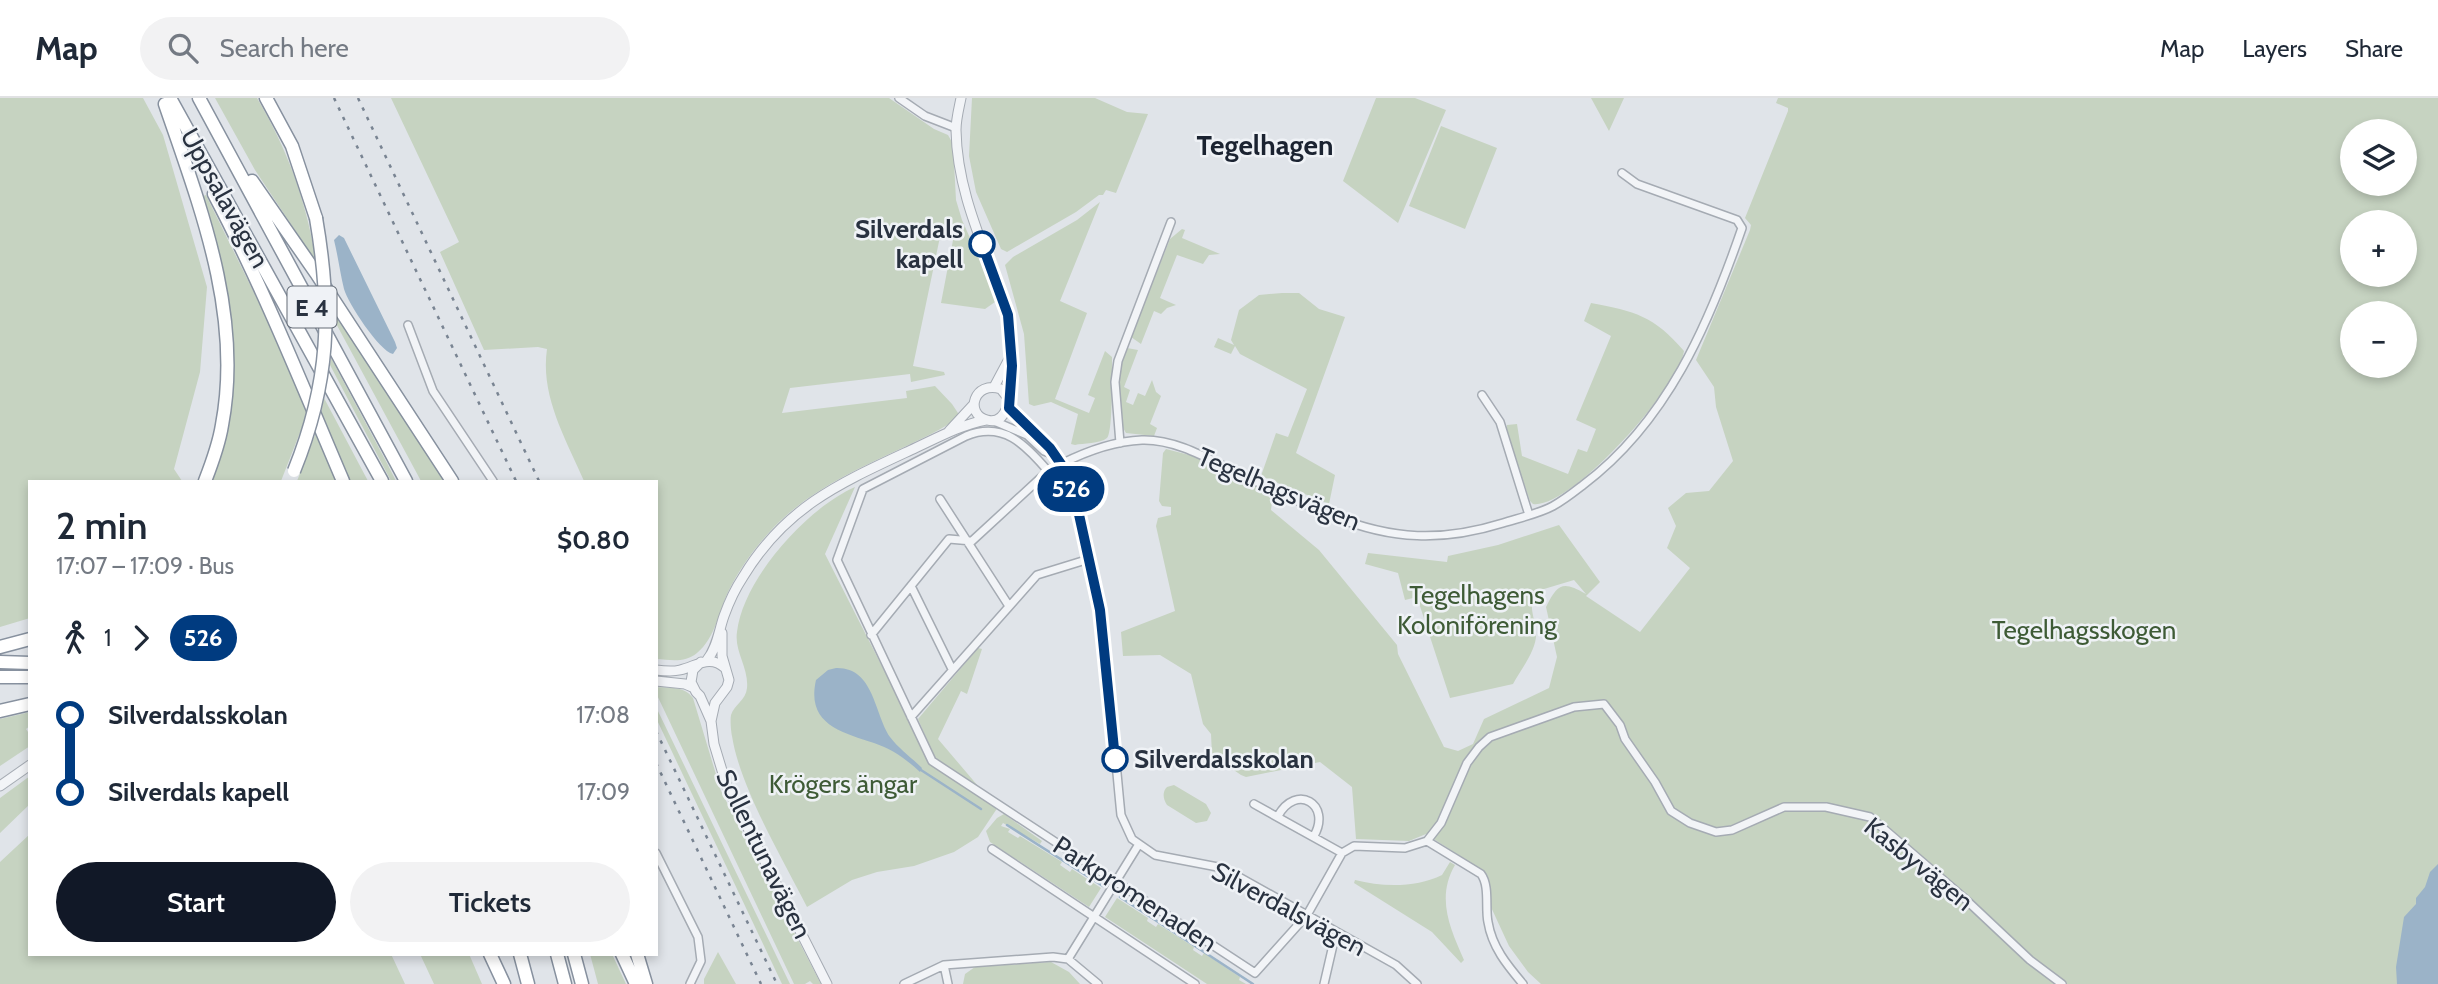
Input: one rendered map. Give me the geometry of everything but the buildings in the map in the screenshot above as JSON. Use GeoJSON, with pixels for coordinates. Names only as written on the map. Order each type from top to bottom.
{"type":"FeatureCollection","features":[{"type":"Feature","properties":{"kind":"highway","name":"Uppsalavägen"},"geometry":{"type":"LineString","coordinates":[[199,98],[405,480]]}},
{"type":"Feature","properties":{"kind":"highway"},"geometry":{"type":"LineString","coordinates":[[267,98],[292,146],[316,218],[326,287],[326,340],[316,405],[292,476]]}},
{"type":"Feature","properties":{"kind":"highway","name":"Uppsalavägen"},"geometry":{"type":"LineString","coordinates":[[166,100],[381,480]]}},
{"type":"Feature","properties":{"kind":"highway"},"geometry":{"type":"LineString","coordinates":[[166,100],[210,241],[221,295],[227,346],[222,426],[205,480]]}},
{"type":"Feature","properties":{"kind":"highway"},"geometry":{"type":"LineString","coordinates":[[166,100],[229,224],[343,480]]}},
{"type":"Feature","properties":{"kind":"highway"},"geometry":{"type":"LineString","coordinates":[[218,132],[316,273],[451,480]]}},
{"type":"Feature","properties":{"kind":"highway"},"geometry":{"type":"LineString","coordinates":[[0,647],[28,640]]}},
{"type":"Feature","properties":{"kind":"highway"},"geometry":{"type":"LineString","coordinates":[[0,662],[28,663]]}},
{"type":"Feature","properties":{"kind":"highway"},"geometry":{"type":"LineString","coordinates":[[0,677],[28,677]]}},
{"type":"Feature","properties":{"kind":"highway"},"geometry":{"type":"LineString","coordinates":[[0,711],[28,704]]}},
{"type":"Feature","properties":{"kind":"highway"},"geometry":{"type":"LineString","coordinates":[[490,956],[504,984]]}},
{"type":"Feature","properties":{"kind":"highway"},"geometry":{"type":"LineString","coordinates":[[521,956],[528,984]]}},
{"type":"Feature","properties":{"kind":"highway"},"geometry":{"type":"LineString","coordinates":[[558,956],[565,984]]}},
{"type":"Feature","properties":{"kind":"highway"},"geometry":{"type":"LineString","coordinates":[[575,956],[582,984]]}},
{"type":"Feature","properties":{"kind":"highway"},"geometry":{"type":"LineString","coordinates":[[623,956],[636,984]]}},
{"type":"Feature","properties":{"kind":"highway"},"geometry":{"type":"LineString","coordinates":[[638,956],[646,984]]}},
{"type":"Feature","properties":{"kind":"street"},"geometry":{"type":"LineString","coordinates":[[899,98],[925,116],[956,128]]}},
{"type":"Feature","properties":{"kind":"street"},"geometry":{"type":"LineString","coordinates":[[961,98],[956,128],[964,193],[1008,315],[1012,339],[1008,403],[1000,419],[990,420]]}},
{"type":"Feature","properties":{"kind":"street","name":"Tegelhagsvägen"},"geometry":{"type":"LineString","coordinates":[[1061,464],[1120,443],[1160,441],[1192,451],[1334,517],[1396,535],[1437,537],[1470,533],[1553,506],[1626,449],[1671,389],[1723,285],[1742,228],[1737,219],[1631,182],[1622,173]]}},
{"type":"Feature","properties":{"kind":"street"},"geometry":{"type":"LineString","coordinates":[[1120,443],[1115,382],[1118,360],[1171,222]]}},
{"type":"Feature","properties":{"kind":"street"},"geometry":{"type":"LineString","coordinates":[[408,325],[433,391],[492,480]]}},
{"type":"Feature","properties":{"kind":"street"},"geometry":{"type":"LineString","coordinates":[[994,387],[1011,355]]}},
{"type":"Feature","properties":{"kind":"street"},"geometry":{"type":"LineString","coordinates":[[1053,455],[1044,451],[1027,435],[978,414],[974,404],[979,392],[988,387],[1001,389],[1008,403],[1050,448],[1061,464],[1078,510],[1100,610],[1121,815],[1132,839],[1139,844],[1068,959]]}},
{"type":"Feature","properties":{"kind":"street"},"geometry":{"type":"LineString","coordinates":[[1482,395],[1500,422],[1529,515]]}},
{"type":"Feature","properties":{"kind":"street","name":"Sollentunavägen"},"geometry":{"type":"LineString","coordinates":[[945,434],[974,404]]}},
{"type":"Feature","properties":{"kind":"street","name":"Sollentunavägen"},"geometry":{"type":"LineString","coordinates":[[827,984],[727,787],[714,744],[711,721],[700,696],[692,687],[693,670],[712,653],[730,600],[754,559],[777,531],[803,507],[838,485],[945,434],[990,420]]}},
{"type":"Feature","properties":{"kind":"street","name":"Parkpromenaden"},"geometry":{"type":"LineString","coordinates":[[966,541],[972,541],[1048,471],[1012,436],[981,430],[863,489],[837,560],[932,761],[1255,973],[1307,915]]}},
{"type":"Feature","properties":{"kind":"street"},"geometry":{"type":"LineString","coordinates":[[940,499],[1009,606]]}},
{"type":"Feature","properties":{"kind":"street"},"geometry":{"type":"LineString","coordinates":[[871,635],[948,539],[966,541]]}},
{"type":"Feature","properties":{"kind":"street"},"geometry":{"type":"LineString","coordinates":[[911,717],[1037,575],[1089,559]]}},
{"type":"Feature","properties":{"kind":"street"},"geometry":{"type":"LineString","coordinates":[[911,586],[952,668]]}},
{"type":"Feature","properties":{"kind":"street","name":"Sollentunavägen"},"geometry":{"type":"LineString","coordinates":[[711,721],[719,696],[727,687],[728,673],[721,627]]}},
{"type":"Feature","properties":{"kind":"street"},"geometry":{"type":"LineString","coordinates":[[658,670],[679,670],[714,660],[725,667]]}},
{"type":"Feature","properties":{"kind":"street"},"geometry":{"type":"LineString","coordinates":[[658,681],[692,687]]}},
{"type":"Feature","properties":{"kind":"street"},"geometry":{"type":"LineString","coordinates":[[700,696],[719,696]]}},
{"type":"Feature","properties":{"kind":"street","name":"Kasbyvägen"},"geometry":{"type":"LineString","coordinates":[[1427,841],[1441,823],[1467,763],[1490,737],[1574,707],[1604,704],[1620,725],[1625,739],[1655,782],[1671,811],[1690,823],[1716,832],[1732,831],[1784,807],[1826,807],[1870,817],[1963,897],[2030,960],[2062,984]]}},
{"type":"Feature","properties":{"kind":"street"},"geometry":{"type":"LineString","coordinates":[[0,786],[28,766]]}},
{"type":"Feature","properties":{"kind":"street"},"geometry":{"type":"LineString","coordinates":[[1278,816],[1287,803],[1297,799],[1307,800],[1314,805],[1320,816],[1320,824],[1314,836]]}},
{"type":"Feature","properties":{"kind":"street"},"geometry":{"type":"LineString","coordinates":[[1255,804],[1342,853]]}},
{"type":"Feature","properties":{"kind":"street"},"geometry":{"type":"LineString","coordinates":[[1307,915],[1342,853],[1354,846],[1405,848],[1427,841],[1485,879],[1486,912],[1492,939],[1508,967],[1522,984]]}},
{"type":"Feature","properties":{"kind":"street","name":"Silverdalsvägen"},"geometry":{"type":"LineString","coordinates":[[1139,844],[1155,855],[1223,868],[1396,965],[1418,984]]}},
{"type":"Feature","properties":{"kind":"street"},"geometry":{"type":"LineString","coordinates":[[992,849],[1195,984]]}},
{"type":"Feature","properties":{"kind":"street"},"geometry":{"type":"LineString","coordinates":[[658,857],[698,937],[701,961],[690,984]]}},
{"type":"Feature","properties":{"kind":"street"},"geometry":{"type":"LineString","coordinates":[[1324,984],[1336,932]]}},
{"type":"Feature","properties":{"kind":"street"},"geometry":{"type":"LineString","coordinates":[[904,984],[944,965],[1053,957],[1068,959],[1098,984]]}},
{"type":"Feature","properties":{"kind":"street"},"geometry":{"type":"LineString","coordinates":[[944,965],[948,984]]}},
{"type":"Feature","properties":{"kind":"green space"},"geometry":{"type":"Polygon","coordinates":[[[0,98],[143,98],[163,135],[207,287],[200,372],[174,469],[181,480],[28,480],[28,619],[0,627],[0,98]]]}},
{"type":"Feature","properties":{"kind":"green space"},"geometry":{"type":"Polygon","coordinates":[[[215,98],[257,98],[295,177],[316,262],[255,170],[215,98]]]}},
{"type":"Feature","properties":{"kind":"green space"},"geometry":{"type":"Polygon","coordinates":[[[391,98],[889,98],[934,129],[948,135],[953,144],[956,200],[994,292],[995,302],[985,309],[941,303],[954,235],[941,232],[913,366],[944,372],[945,375],[911,382],[910,374],[790,388],[782,413],[907,398],[906,391],[935,386],[960,416],[931,434],[833,482],[788,514],[767,534],[743,566],[703,647],[688,658],[658,659],[658,480],[584,480],[551,400],[547,384],[547,349],[538,347],[484,350],[440,252],[459,242],[391,98]]]}},
{"type":"Feature","properties":{"kind":"green space"},"geometry":{"type":"Polygon","coordinates":[[[972,98],[1095,98],[1127,112],[1148,114],[1116,193],[1106,190],[1103,195],[1099,195],[1076,212],[1007,252],[1001,249],[976,192],[969,156],[972,98]]]}},
{"type":"Feature","properties":{"kind":"green space"},"geometry":{"type":"Polygon","coordinates":[[[1376,98],[1415,98],[1446,110],[1398,223],[1343,181],[1376,98]]]}},
{"type":"Feature","properties":{"kind":"green space"},"geometry":{"type":"Polygon","coordinates":[[[1591,98],[1624,98],[1609,131],[1591,98]]]}},
{"type":"Feature","properties":{"kind":"green space","name":"Tegelhagsskogen"},"geometry":{"type":"Polygon","coordinates":[[[1778,98],[2438,98],[2438,984],[1541,984],[1528,972],[1509,946],[1490,905],[1485,872],[1426,834],[1409,841],[1356,839],[1352,787],[1320,762],[1246,777],[1241,775],[1212,755],[1211,734],[1203,724],[1191,674],[1160,655],[1123,656],[1121,632],[1175,611],[1156,526],[1158,518],[1171,515],[1171,507],[1162,506],[1159,501],[1163,453],[1166,449],[1197,457],[1273,493],[1271,510],[1319,550],[1397,645],[1398,654],[1444,747],[1458,751],[1473,744],[1484,719],[1549,688],[1557,657],[1546,607],[1554,593],[1562,587],[1572,587],[1586,594],[1574,580],[1534,592],[1532,608],[1536,638],[1528,659],[1513,684],[1450,698],[1417,597],[1405,600],[1398,573],[1365,564],[1368,553],[1447,562],[1448,556],[1498,545],[1559,525],[1600,582],[1586,596],[1640,632],[1690,568],[1667,548],[1676,526],[1668,508],[1686,493],[1709,491],[1733,461],[1716,407],[1714,387],[1696,360],[1750,230],[1751,225],[1745,218],[1788,108],[1776,103],[1778,98]]]}},
{"type":"Feature","properties":{"kind":"green space"},"geometry":{"type":"Polygon","coordinates":[[[1441,126],[1497,148],[1465,229],[1409,206],[1441,126]]]}},
{"type":"Feature","properties":{"kind":"green space"},"geometry":{"type":"Polygon","coordinates":[[[206,195],[308,408],[281,480],[210,480],[229,413],[216,247],[203,196],[206,195]]]}},
{"type":"Feature","properties":{"kind":"green space"},"geometry":{"type":"Polygon","coordinates":[[[1100,202],[1060,301],[1087,313],[1055,399],[1089,413],[1095,398],[1088,395],[1105,351],[1112,357],[1110,425],[1109,434],[1104,440],[1075,445],[1071,444],[1078,414],[1051,402],[1034,406],[1029,404],[1024,334],[1005,265],[1013,257],[1077,220],[1100,202]]]}},
{"type":"Feature","properties":{"kind":"green space"},"geometry":{"type":"Polygon","coordinates":[[[1182,229],[1185,230],[1182,238],[1220,254],[1209,255],[1203,264],[1177,255],[1160,298],[1176,305],[1161,314],[1154,311],[1141,344],[1131,337],[1170,239],[1182,229]]]}},
{"type":"Feature","properties":{"kind":"green space"},"geometry":{"type":"Polygon","coordinates":[[[1299,293],[1319,309],[1345,317],[1296,453],[1335,475],[1329,504],[1261,476],[1276,433],[1288,437],[1307,389],[1240,354],[1235,346],[1231,354],[1214,347],[1218,338],[1234,345],[1231,340],[1239,310],[1259,295],[1299,293]]]}},
{"type":"Feature","properties":{"kind":"green space"},"geometry":{"type":"Polygon","coordinates":[[[1591,303],[1643,317],[1663,330],[1684,351],[1678,368],[1644,417],[1596,468],[1572,488],[1550,501],[1533,504],[1506,431],[1507,425],[1517,424],[1522,456],[1568,474],[1578,449],[1587,452],[1596,429],[1576,420],[1611,336],[1584,321],[1591,303]]]}},
{"type":"Feature","properties":{"kind":"green space"},"geometry":{"type":"Polygon","coordinates":[[[333,308],[445,480],[420,480],[333,318],[333,308]]]}},
{"type":"Feature","properties":{"kind":"green space"},"geometry":{"type":"Polygon","coordinates":[[[1127,348],[1138,350],[1124,387],[1130,390],[1126,402],[1133,405],[1138,393],[1145,396],[1152,380],[1156,392],[1161,396],[1150,424],[1157,428],[1154,436],[1126,433],[1122,426],[1119,375],[1127,348]]]}},
{"type":"Feature","properties":{"kind":"green space"},"geometry":{"type":"Polygon","coordinates":[[[331,358],[395,480],[390,480],[330,365],[331,358]]]}},
{"type":"Feature","properties":{"kind":"green space"},"geometry":{"type":"Polygon","coordinates":[[[324,398],[367,480],[348,480],[321,414],[324,398]]]}},
{"type":"Feature","properties":{"kind":"green space"},"geometry":{"type":"Polygon","coordinates":[[[317,430],[337,480],[297,480],[317,430]]]}},
{"type":"Feature","properties":{"kind":"green space","name":"Krögers ängar"},"geometry":{"type":"Polygon","coordinates":[[[855,487],[825,554],[931,763],[998,807],[978,837],[954,852],[914,866],[877,872],[852,880],[807,907],[753,800],[737,756],[731,731],[731,715],[744,696],[747,681],[737,632],[751,590],[780,547],[817,511],[855,487]]]}},
{"type":"Feature","properties":{"kind":"green space"},"geometry":{"type":"Polygon","coordinates":[[[978,648],[982,649],[967,694],[961,691],[938,739],[978,786],[935,758],[918,719],[978,648]]]}},
{"type":"Feature","properties":{"kind":"green space"},"geometry":{"type":"Polygon","coordinates":[[[658,687],[681,690],[693,698],[721,791],[821,984],[813,984],[810,981],[794,984],[658,697],[658,687]]]}},
{"type":"Feature","properties":{"kind":"green space"},"geometry":{"type":"Polygon","coordinates":[[[658,711],[790,984],[782,984],[658,722],[658,711]]]}},
{"type":"Feature","properties":{"kind":"green space"},"geometry":{"type":"Polygon","coordinates":[[[28,712],[28,747],[0,766],[0,719],[28,712]]]}},
{"type":"Feature","properties":{"kind":"green space"},"geometry":{"type":"Polygon","coordinates":[[[28,777],[28,806],[0,833],[0,798],[28,777]]]}},
{"type":"Feature","properties":{"kind":"green space"},"geometry":{"type":"Polygon","coordinates":[[[1174,785],[1206,804],[1211,813],[1207,821],[1196,823],[1167,805],[1164,791],[1174,785]]]}},
{"type":"Feature","properties":{"kind":"green space"},"geometry":{"type":"Polygon","coordinates":[[[1004,814],[1042,841],[1040,844],[1003,823],[1001,826],[1010,829],[1008,832],[1018,838],[1020,836],[1062,862],[1060,865],[1070,872],[1072,869],[1101,888],[1089,907],[990,842],[986,831],[1004,814]]]}},
{"type":"Feature","properties":{"kind":"green space"},"geometry":{"type":"Polygon","coordinates":[[[28,836],[28,956],[392,956],[405,984],[0,984],[0,862],[28,836]]]}},
{"type":"Feature","properties":{"kind":"green space"},"geometry":{"type":"Polygon","coordinates":[[[1450,862],[1455,865],[1446,889],[1447,913],[1464,960],[1461,963],[1432,932],[1354,883],[1355,880],[1388,885],[1421,882],[1442,875],[1450,862]]]}},
{"type":"Feature","properties":{"kind":"green space"},"geometry":{"type":"Polygon","coordinates":[[[1117,898],[1148,918],[1147,921],[1156,927],[1158,924],[1194,947],[1193,950],[1202,956],[1204,953],[1240,977],[1239,980],[1246,984],[1207,984],[1105,917],[1117,898]]]}},
{"type":"Feature","properties":{"kind":"green space"},"geometry":{"type":"Polygon","coordinates":[[[718,952],[736,984],[704,984],[718,952]]]}},
{"type":"Feature","properties":{"kind":"green space"},"geometry":{"type":"Polygon","coordinates":[[[421,956],[470,956],[482,984],[434,984],[421,956]]]}},
{"type":"Feature","properties":{"kind":"green space"},"geometry":{"type":"Polygon","coordinates":[[[591,956],[613,956],[626,984],[598,984],[591,956]]]}},
{"type":"Feature","properties":{"kind":"green space"},"geometry":{"type":"Polygon","coordinates":[[[1051,962],[1069,972],[1080,984],[963,984],[965,974],[975,967],[1051,962]]]}},
{"type":"Feature","properties":{"kind":"water"},"geometry":{"type":"Polygon","coordinates":[[[339,235],[344,238],[395,342],[397,348],[393,354],[372,336],[347,296],[334,240],[339,235]]]}},
{"type":"Feature","properties":{"kind":"water"},"geometry":{"type":"Polygon","coordinates":[[[828,670],[849,670],[866,683],[890,737],[922,768],[920,772],[893,751],[839,730],[821,716],[814,695],[816,680],[828,670]]]}},
{"type":"Feature","properties":{"kind":"water"},"geometry":{"type":"Polygon","coordinates":[[[2438,864],[2438,984],[2397,984],[2396,967],[2404,917],[2416,904],[2416,898],[2425,887],[2430,872],[2438,864]]]}},
{"type":"Feature","properties":{"kind":"waterway"},"geometry":{"type":"LineString","coordinates":[[921,770],[981,809]]}},
{"type":"Feature","properties":{"kind":"waterway"},"geometry":{"type":"LineString","coordinates":[[1007,825],[1103,886]]}},
{"type":"Feature","properties":{"kind":"waterway"},"geometry":{"type":"LineString","coordinates":[[1120,897],[1253,984]]}},
{"type":"Feature","properties":{"kind":"railway"},"geometry":{"type":"LineString","coordinates":[[334,98],[516,480]]}},
{"type":"Feature","properties":{"kind":"railway"},"geometry":{"type":"LineString","coordinates":[[358,98],[539,480]]}},
{"type":"Feature","properties":{"kind":"railway"},"geometry":{"type":"LineString","coordinates":[[658,735],[777,984]]}},
{"type":"Feature","properties":{"kind":"railway"},"geometry":{"type":"LineString","coordinates":[[658,767],[761,984]]}},
{"type":"Feature","properties":{"kind":"bus line","name":"526"},"geometry":{"type":"LineString","coordinates":[[982,244],[1008,315],[1012,339],[1009,408],[1016,418],[1050,448],[1061,464],[1078,510],[1100,610],[1115,759]]}},
{"type":"Feature","properties":{"kind":"place","name":"Silverdals kapell"},"geometry":{"type":"Point","coordinates":[982,244]}},
{"type":"Feature","properties":{"kind":"place","name":"Silverdalsskolan"},"geometry":{"type":"Point","coordinates":[1115,759]}},
{"type":"Feature","properties":{"kind":"district","name":"Tegelhagen"},"geometry":{"type":"Point","coordinates":[1265,145]}},
{"type":"Feature","properties":{"kind":"park label","name":"Tegelhagens Koloniförening"},"geometry":{"type":"Point","coordinates":[1477,610]}}]}
